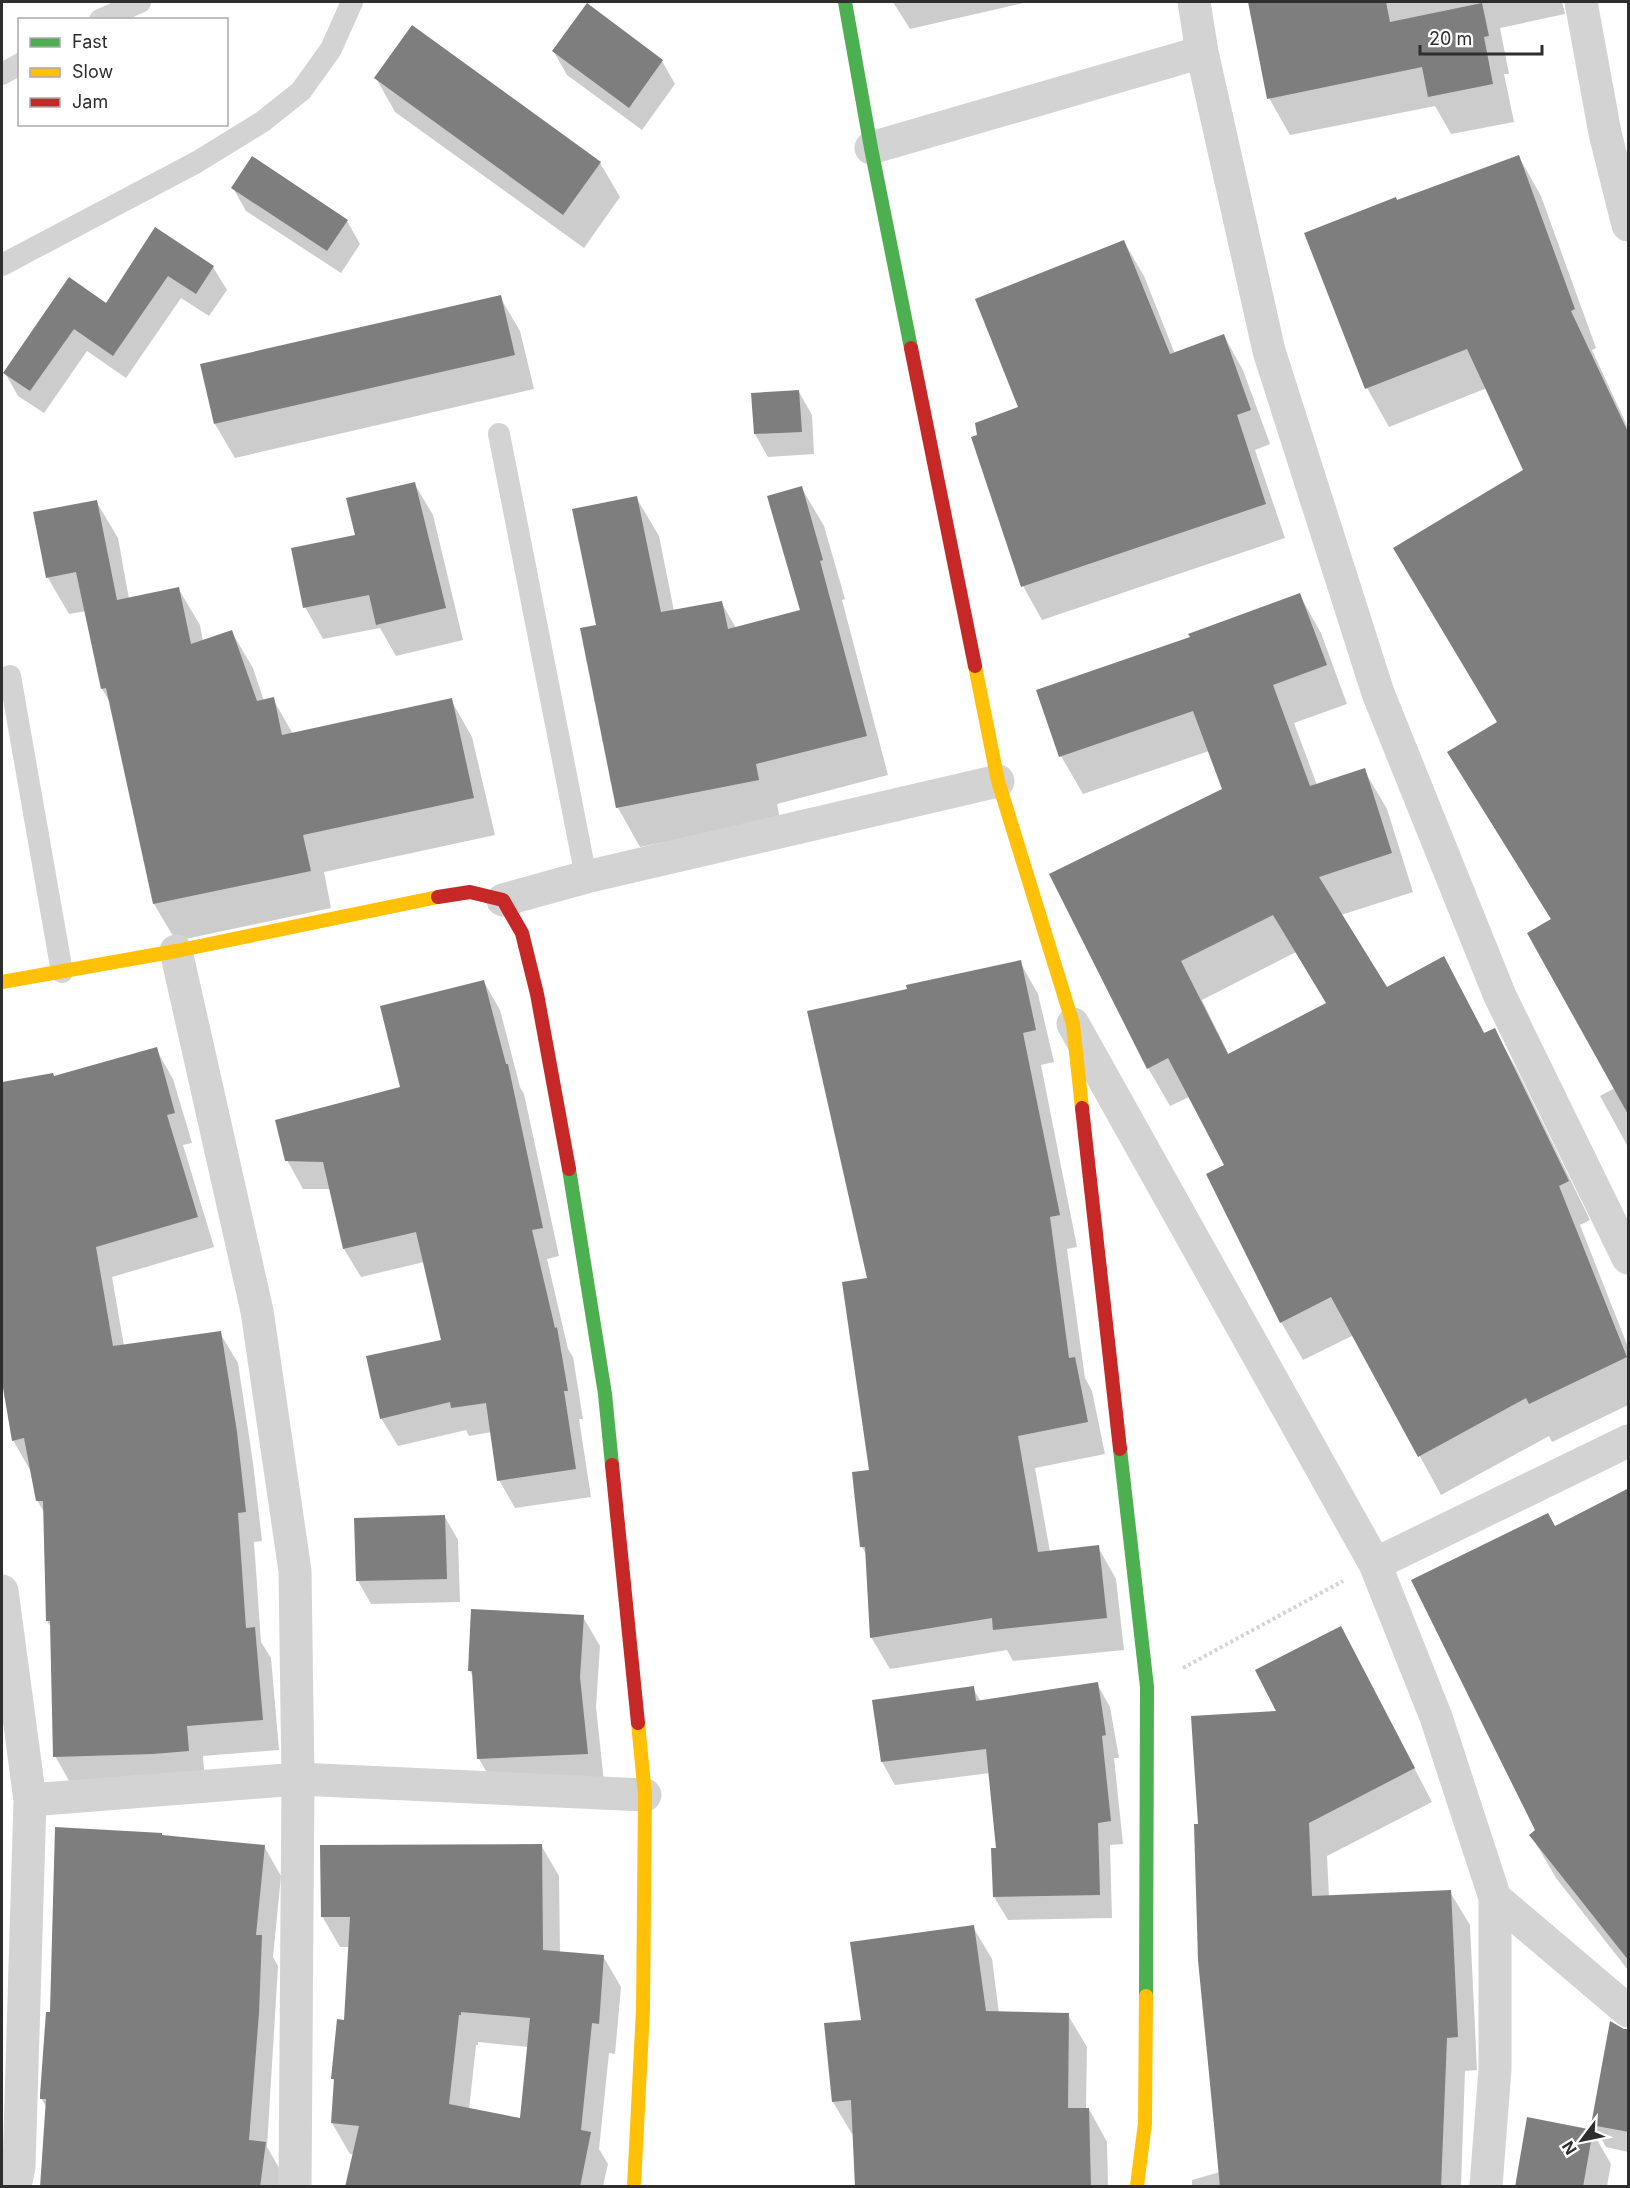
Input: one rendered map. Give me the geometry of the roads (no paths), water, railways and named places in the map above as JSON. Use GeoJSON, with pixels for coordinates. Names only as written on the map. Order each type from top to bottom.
{"type":"FeatureCollection","features":[{"type":"Feature","properties":{"kind":"street"},"geometry":{"type":"LineString","coordinates":[[845,2],[871,148],[998,781],[1073,1024],[1147,1688],[1146,2123],[1137,2187]]}},
{"type":"Feature","properties":{"kind":"street"},"geometry":{"type":"LineString","coordinates":[[1194,2],[1202,52],[1269,351],[1378,693],[1500,996],[1629,1258]]}},
{"type":"Feature","properties":{"kind":"street"},"geometry":{"type":"LineString","coordinates":[[1581,2],[1617,134],[1629,225]]}},
{"type":"Feature","properties":{"kind":"street"},"geometry":{"type":"LineString","coordinates":[[871,148],[1202,52]]}},
{"type":"Feature","properties":{"kind":"street"},"geometry":{"type":"LineString","coordinates":[[2,982],[176,951],[470,892],[503,900],[586,878],[998,781]]}},
{"type":"Feature","properties":{"kind":"street"},"geometry":{"type":"LineString","coordinates":[[503,900],[522,933],[537,994],[566,1150],[604,1394],[645,1795],[643,2010],[634,2187]]}},
{"type":"Feature","properties":{"kind":"street"},"geometry":{"type":"LineString","coordinates":[[176,951],[259,1323],[295,1571],[298,1779],[295,2187]]}},
{"type":"Feature","properties":{"kind":"street"},"geometry":{"type":"LineString","coordinates":[[1073,1024],[1375,1564],[1436,1717],[1495,1898],[1495,2069],[1486,2187]]}},
{"type":"Feature","properties":{"kind":"street"},"geometry":{"type":"LineString","coordinates":[[1375,1564],[1629,1441]]}},
{"type":"Feature","properties":{"kind":"street"},"geometry":{"type":"LineString","coordinates":[[2,1591],[30,1800],[19,2167],[15,2187]]}},
{"type":"Feature","properties":{"kind":"street"},"geometry":{"type":"LineString","coordinates":[[30,1800],[298,1779],[645,1795]]}},
{"type":"Feature","properties":{"kind":"street"},"geometry":{"type":"LineString","coordinates":[[1495,1898],[1629,2011]]}},
{"type":"Feature","properties":{"kind":"lane"},"geometry":{"type":"LineString","coordinates":[[104,18],[140,2]]}},
{"type":"Feature","properties":{"kind":"lane"},"geometry":{"type":"LineString","coordinates":[[2,265],[197,162],[262,122],[301,91],[331,49],[352,2]]}},
{"type":"Feature","properties":{"kind":"lane"},"geometry":{"type":"LineString","coordinates":[[2,74],[18,65]]}},
{"type":"Feature","properties":{"kind":"lane"},"geometry":{"type":"LineString","coordinates":[[499,434],[586,878]]}},
{"type":"Feature","properties":{"kind":"lane"},"geometry":{"type":"LineString","coordinates":[[10,676],[62,972]]}}]}
